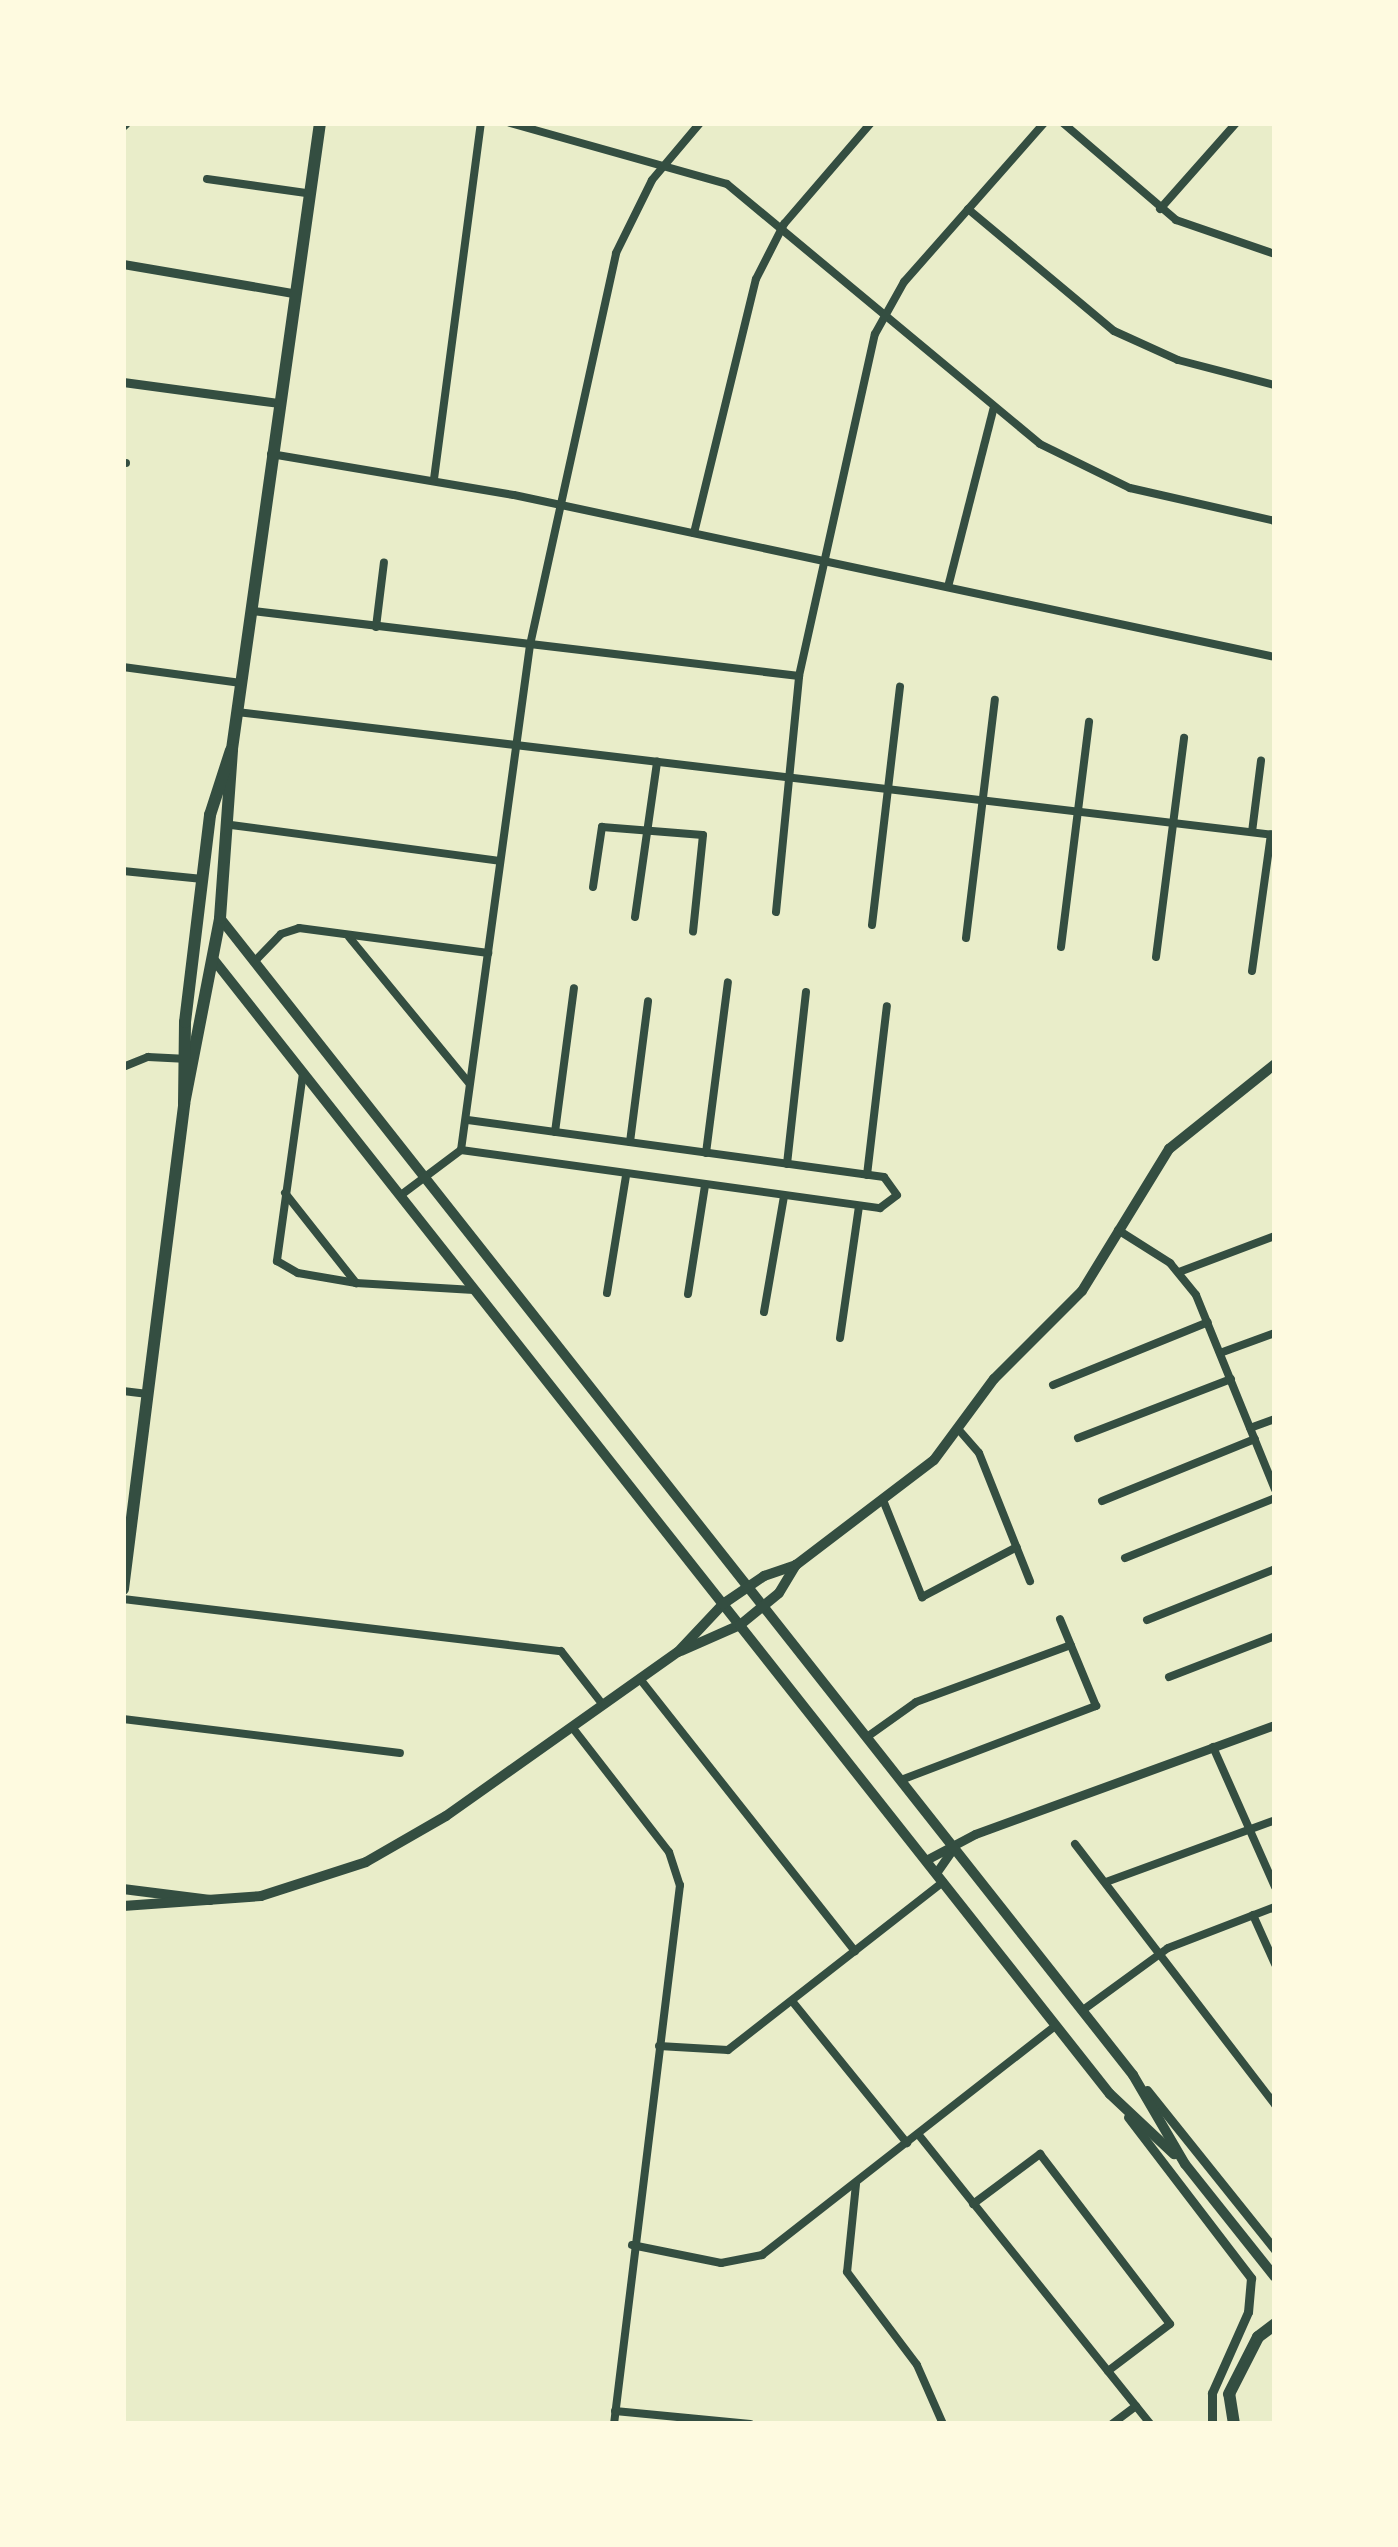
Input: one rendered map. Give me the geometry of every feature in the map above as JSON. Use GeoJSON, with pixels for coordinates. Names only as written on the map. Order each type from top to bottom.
{"type":"FeatureCollection","features":[{"type":"Feature","properties":{"kind":"main road"},"geometry":{"type":"LineString","coordinates":[[123,1587],[184,1104],[220,918],[231,825],[232,749],[292,292],[320,123]]}},
{"type":"Feature","properties":{"kind":"main road"},"geometry":{"type":"LineString","coordinates":[[184,1104],[183,1060],[210,815],[232,749]]}},
{"type":"Feature","properties":{"kind":"main road"},"geometry":{"type":"LineString","coordinates":[[220,918],[1133,2075],[1185,2164],[1275,2278]]}},
{"type":"Feature","properties":{"kind":"main road"},"geometry":{"type":"LineString","coordinates":[[198,924],[214,960],[1110,2093],[1185,2164]]}},
{"type":"Feature","properties":{"kind":"main road"},"geometry":{"type":"LineString","coordinates":[[123,1906],[280,1892],[366,1862],[678,1652],[724,1604],[748,1586],[796,1565],[883,1500],[959,1430],[994,1379],[1072,1304],[1169,1149],[1275,1064]]}},
{"type":"Feature","properties":{"kind":"main road"},"geometry":{"type":"LineString","coordinates":[[533,1364],[557,1344]]}},
{"type":"Feature","properties":{"kind":"main road"},"geometry":{"type":"LineString","coordinates":[[678,1652],[740,1625],[764,1607],[796,1565]]}},
{"type":"Feature","properties":{"kind":"main road"},"geometry":{"type":"LineString","coordinates":[[123,1889],[210,1900]]}},
{"type":"Feature","properties":{"kind":"main road"},"geometry":{"type":"LineString","coordinates":[[1234,2424],[1228,2394],[1258,2337],[1275,2324]]}},
{"type":"Feature","properties":{"kind":"street"},"geometry":{"type":"LineString","coordinates":[[434,479],[482,123]]}},
{"type":"Feature","properties":{"kind":"street"},"geometry":{"type":"LineString","coordinates":[[510,123],[666,161],[727,184],[784,224],[993,410],[1108,480],[1275,521]]}},
{"type":"Feature","properties":{"kind":"street"},"geometry":{"type":"LineString","coordinates":[[401,1195],[461,1150],[530,645],[616,253],[666,161],[700,123]]}},
{"type":"Feature","properties":{"kind":"street"},"geometry":{"type":"LineString","coordinates":[[694,533],[742,320],[784,224],[872,123]]}},
{"type":"Feature","properties":{"kind":"street"},"geometry":{"type":"LineString","coordinates":[[776,912],[799,676],[822,560],[884,313],[1044,123]]}},
{"type":"Feature","properties":{"kind":"street"},"geometry":{"type":"LineString","coordinates":[[1063,123],[1160,209],[1210,237],[1275,254]]}},
{"type":"Feature","properties":{"kind":"street"},"geometry":{"type":"LineString","coordinates":[[1160,209],[1236,123]]}},
{"type":"Feature","properties":{"kind":"street"},"geometry":{"type":"LineString","coordinates":[[207,179],[306,194]]}},
{"type":"Feature","properties":{"kind":"street"},"geometry":{"type":"LineString","coordinates":[[968,209],[1114,331],[1178,360],[1275,385]]}},
{"type":"Feature","properties":{"kind":"street"},"geometry":{"type":"LineString","coordinates":[[123,264],[292,292]]}},
{"type":"Feature","properties":{"kind":"street"},"geometry":{"type":"LineString","coordinates":[[123,382],[278,403]]}},
{"type":"Feature","properties":{"kind":"street"},"geometry":{"type":"LineString","coordinates":[[948,587],[993,410]]}},
{"type":"Feature","properties":{"kind":"street"},"geometry":{"type":"LineString","coordinates":[[271,454],[560,504],[1275,657]]}},
{"type":"Feature","properties":{"kind":"street"},"geometry":{"type":"LineString","coordinates":[[376,627],[383,562]]}},
{"type":"Feature","properties":{"kind":"street"},"geometry":{"type":"LineString","coordinates":[[250,611],[799,676]]}},
{"type":"Feature","properties":{"kind":"street"},"geometry":{"type":"LineString","coordinates":[[123,667],[241,683]]}},
{"type":"Feature","properties":{"kind":"street"},"geometry":{"type":"LineString","coordinates":[[872,925],[900,687]]}},
{"type":"Feature","properties":{"kind":"street"},"geometry":{"type":"LineString","coordinates":[[966,938],[995,700]]}},
{"type":"Feature","properties":{"kind":"street"},"geometry":{"type":"LineString","coordinates":[[237,712],[1273,835],[1252,971]]}},
{"type":"Feature","properties":{"kind":"street"},"geometry":{"type":"LineString","coordinates":[[1060,947],[1089,722]]}},
{"type":"Feature","properties":{"kind":"street"},"geometry":{"type":"LineString","coordinates":[[1156,957],[1184,738]]}},
{"type":"Feature","properties":{"kind":"street"},"geometry":{"type":"LineString","coordinates":[[1252,832],[1261,761]]}},
{"type":"Feature","properties":{"kind":"street"},"geometry":{"type":"LineString","coordinates":[[635,917],[656,762]]}},
{"type":"Feature","properties":{"kind":"street"},"geometry":{"type":"LineString","coordinates":[[231,825],[500,861]]}},
{"type":"Feature","properties":{"kind":"street"},"geometry":{"type":"LineString","coordinates":[[592,887],[602,826],[703,835],[693,932]]}},
{"type":"Feature","properties":{"kind":"street"},"geometry":{"type":"LineString","coordinates":[[123,871],[203,879]]}},
{"type":"Feature","properties":{"kind":"street"},"geometry":{"type":"LineString","coordinates":[[255,961],[288,929],[488,953]]}},
{"type":"Feature","properties":{"kind":"street"},"geometry":{"type":"LineString","coordinates":[[347,935],[470,1084]]}},
{"type":"Feature","properties":{"kind":"street"},"geometry":{"type":"LineString","coordinates":[[706,1153],[728,982]]}},
{"type":"Feature","properties":{"kind":"street"},"geometry":{"type":"LineString","coordinates":[[554,1132],[574,988]]}},
{"type":"Feature","properties":{"kind":"street"},"geometry":{"type":"LineString","coordinates":[[787,1164],[806,992]]}},
{"type":"Feature","properties":{"kind":"street"},"geometry":{"type":"LineString","coordinates":[[630,1142],[647,1001]]}},
{"type":"Feature","properties":{"kind":"street"},"geometry":{"type":"LineString","coordinates":[[867,1175],[887,1006]]}},
{"type":"Feature","properties":{"kind":"street"},"geometry":{"type":"LineString","coordinates":[[123,1067],[148,1057],[183,1060]]}},
{"type":"Feature","properties":{"kind":"street"},"geometry":{"type":"LineString","coordinates":[[304,1072],[277,1261],[298,1274],[476,1291]]}},
{"type":"Feature","properties":{"kind":"street"},"geometry":{"type":"LineString","coordinates":[[461,1150],[859,1206],[887,1207],[897,1195],[893,1182],[867,1175],[466,1120]]}},
{"type":"Feature","properties":{"kind":"street"},"geometry":{"type":"LineString","coordinates":[[608,1293],[626,1176]]}},
{"type":"Feature","properties":{"kind":"street"},"geometry":{"type":"LineString","coordinates":[[688,1294],[706,1186]]}},
{"type":"Feature","properties":{"kind":"street"},"geometry":{"type":"LineString","coordinates":[[284,1192],[356,1282]]}},
{"type":"Feature","properties":{"kind":"street"},"geometry":{"type":"LineString","coordinates":[[764,1312],[784,1196]]}},
{"type":"Feature","properties":{"kind":"street"},"geometry":{"type":"LineString","coordinates":[[839,1338],[859,1206]]}},
{"type":"Feature","properties":{"kind":"street"},"geometry":{"type":"LineString","coordinates":[[1117,1229],[1179,1272],[1208,1322],[1275,1494],[1126,1558]]}},
{"type":"Feature","properties":{"kind":"street"},"geometry":{"type":"LineString","coordinates":[[1179,1272],[1275,1236]]}},
{"type":"Feature","properties":{"kind":"street"},"geometry":{"type":"LineString","coordinates":[[1053,1385],[1208,1322]]}},
{"type":"Feature","properties":{"kind":"street"},"geometry":{"type":"LineString","coordinates":[[1220,1353],[1275,1333]]}},
{"type":"Feature","properties":{"kind":"street"},"geometry":{"type":"LineString","coordinates":[[1078,1438],[1231,1378]]}},
{"type":"Feature","properties":{"kind":"street"},"geometry":{"type":"LineString","coordinates":[[123,1391],[148,1394]]}},
{"type":"Feature","properties":{"kind":"street"},"geometry":{"type":"LineString","coordinates":[[1250,1429],[1275,1419]]}},
{"type":"Feature","properties":{"kind":"street"},"geometry":{"type":"LineString","coordinates":[[959,1430],[980,1453],[1030,1581]]}},
{"type":"Feature","properties":{"kind":"street"},"geometry":{"type":"LineString","coordinates":[[1102,1501],[1255,1439]]}},
{"type":"Feature","properties":{"kind":"street"},"geometry":{"type":"LineString","coordinates":[[883,1500],[922,1597],[1017,1546]]}},
{"type":"Feature","properties":{"kind":"street"},"geometry":{"type":"LineString","coordinates":[[1148,1620],[1275,1569]]}},
{"type":"Feature","properties":{"kind":"street"},"geometry":{"type":"LineString","coordinates":[[123,1599],[561,1652],[603,1706]]}},
{"type":"Feature","properties":{"kind":"street"},"geometry":{"type":"LineString","coordinates":[[901,1780],[1096,1706],[1060,1619]]}},
{"type":"Feature","properties":{"kind":"street"},"geometry":{"type":"LineString","coordinates":[[1169,1678],[1275,1636]]}},
{"type":"Feature","properties":{"kind":"street"},"geometry":{"type":"LineString","coordinates":[[867,1737],[916,1702],[1071,1645]]}},
{"type":"Feature","properties":{"kind":"street"},"geometry":{"type":"LineString","coordinates":[[640,1679],[855,1951]]}},
{"type":"Feature","properties":{"kind":"street"},"geometry":{"type":"LineString","coordinates":[[123,1719],[400,1753]]}},
{"type":"Feature","properties":{"kind":"street"},"geometry":{"type":"LineString","coordinates":[[926,1860],[1275,1725]]}},
{"type":"Feature","properties":{"kind":"street"},"geometry":{"type":"LineString","coordinates":[[572,1727],[678,1870],[614,2424]]}},
{"type":"Feature","properties":{"kind":"street"},"geometry":{"type":"LineString","coordinates":[[1213,1747],[1275,1887]]}},
{"type":"Feature","properties":{"kind":"street"},"geometry":{"type":"LineString","coordinates":[[1106,1882],[1275,1820]]}},
{"type":"Feature","properties":{"kind":"street"},"geometry":{"type":"LineString","coordinates":[[1075,1844],[1155,1956],[1275,2105]]}},
{"type":"Feature","properties":{"kind":"street"},"geometry":{"type":"LineString","coordinates":[[659,2046],[718,2054],[855,1951],[939,1878],[954,1847]]}},
{"type":"Feature","properties":{"kind":"street"},"geometry":{"type":"LineString","coordinates":[[1082,2010],[1155,1956],[1275,1907]]}},
{"type":"Feature","properties":{"kind":"street"},"geometry":{"type":"LineString","coordinates":[[1253,1916],[1275,1964]]}},
{"type":"Feature","properties":{"kind":"street"},"geometry":{"type":"LineString","coordinates":[[792,2001],[907,2143]]}},
{"type":"Feature","properties":{"kind":"street"},"geometry":{"type":"LineString","coordinates":[[632,2245],[722,2263],[753,2259],[1056,2025]]}},
{"type":"Feature","properties":{"kind":"street"},"geometry":{"type":"LineString","coordinates":[[1133,2075],[1275,2250]]}},
{"type":"Feature","properties":{"kind":"street"},"geometry":{"type":"LineString","coordinates":[[1110,2093],[1250,2278],[1250,2306],[1212,2393],[1212,2424]]}},
{"type":"Feature","properties":{"kind":"street"},"geometry":{"type":"LineString","coordinates":[[918,2134],[1150,2424]]}},
{"type":"Feature","properties":{"kind":"street"},"geometry":{"type":"LineString","coordinates":[[973,2204],[1040,2154],[1170,2324],[1108,2372]]}},
{"type":"Feature","properties":{"kind":"street"},"geometry":{"type":"LineString","coordinates":[[856,2183],[848,2272],[917,2365],[943,2424]]}},
{"type":"Feature","properties":{"kind":"street"},"geometry":{"type":"LineString","coordinates":[[1112,2424],[1136,2406]]}},
{"type":"Feature","properties":{"kind":"street"},"geometry":{"type":"LineString","coordinates":[[615,2411],[750,2424]]}}]}
